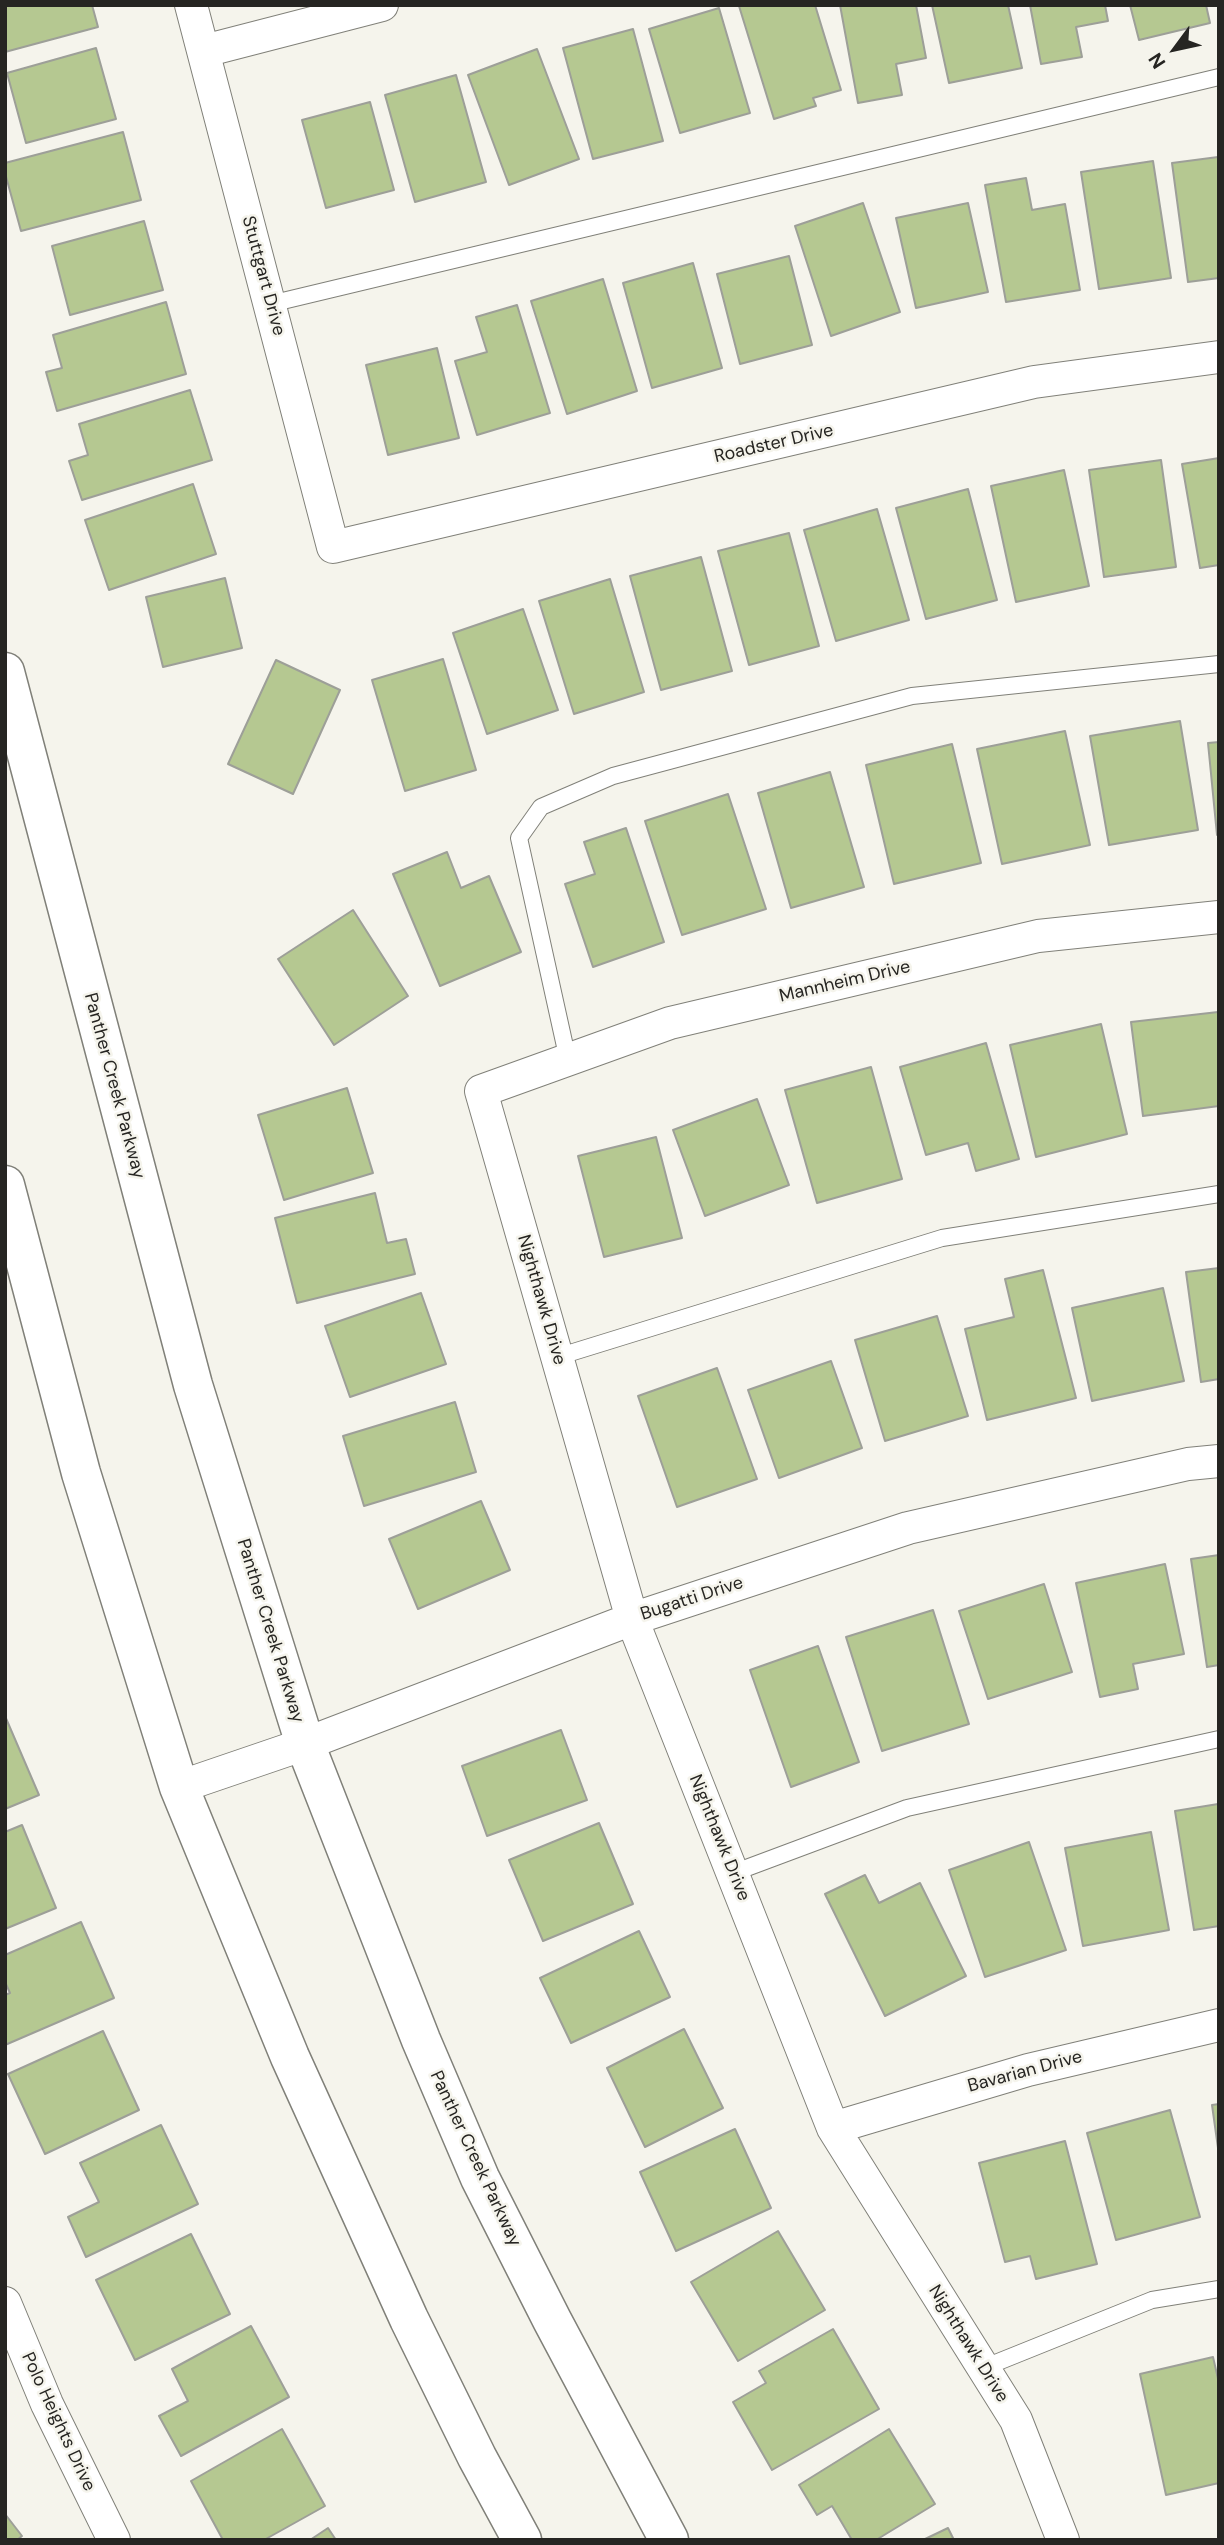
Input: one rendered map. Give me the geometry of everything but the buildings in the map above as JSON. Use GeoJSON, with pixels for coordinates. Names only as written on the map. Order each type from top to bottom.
{"type":"FeatureCollection","features":[{"type":"Feature","properties":{"kind":"main road","name":"Panther Creek Parkway"},"geometry":{"type":"LineString","coordinates":[[5,672],[193,1385],[305,1744],[421,2040],[480,2178],[669,2540]]}},
{"type":"Feature","properties":{"kind":"main road"},"geometry":{"type":"LineString","coordinates":[[5,1185],[81,1473],[179,1787],[289,2057],[409,2319],[522,2540]]}},
{"type":"Feature","properties":{"kind":"street","name":"Stuttgart Drive"},"geometry":{"type":"LineString","coordinates":[[191,5],[333,547]]}},
{"type":"Feature","properties":{"kind":"street"},"geometry":{"type":"LineString","coordinates":[[204,51],[382,5]]}},
{"type":"Feature","properties":{"kind":"street","name":"Roadster Drive"},"geometry":{"type":"LineString","coordinates":[[333,547],[1034,382],[1219,357]]}},
{"type":"Feature","properties":{"kind":"street","name":"Mannheim Drive"},"geometry":{"type":"LineString","coordinates":[[481,1091],[670,1023],[1038,936],[1219,917]]}},
{"type":"Feature","properties":{"kind":"street","name":"Nighthawk Drive"},"geometry":{"type":"LineString","coordinates":[[481,1091],[632,1619],[833,2127],[1016,2420],[1063,2540]]}},
{"type":"Feature","properties":{"kind":"street","name":"Bugatti Drive"},"geometry":{"type":"LineString","coordinates":[[179,1787],[305,1744],[632,1619],[908,1528],[1188,1464],[1219,1461]]}},
{"type":"Feature","properties":{"kind":"street","name":"Bavarian Drive"},"geometry":{"type":"LineString","coordinates":[[833,2127],[1028,2070],[1219,2025]]}},
{"type":"Feature","properties":{"kind":"street","name":"Polo Heights Drive"},"geometry":{"type":"LineString","coordinates":[[8,2319],[114,2540]]}},
{"type":"Feature","properties":{"kind":"lane"},"geometry":{"type":"LineString","coordinates":[[270,304],[1219,77]]}},
{"type":"Feature","properties":{"kind":"lane"},"geometry":{"type":"LineString","coordinates":[[569,1060],[519,838],[541,807],[613,776],[912,696],[1219,664]]}},
{"type":"Feature","properties":{"kind":"lane"},"geometry":{"type":"LineString","coordinates":[[557,1357],[942,1238],[1219,1195]]}},
{"type":"Feature","properties":{"kind":"lane"},"geometry":{"type":"LineString","coordinates":[[733,1874],[907,1808],[1219,1740]]}},
{"type":"Feature","properties":{"kind":"lane"},"geometry":{"type":"LineString","coordinates":[[983,2368],[1152,2300],[1219,2289]]}}]}
